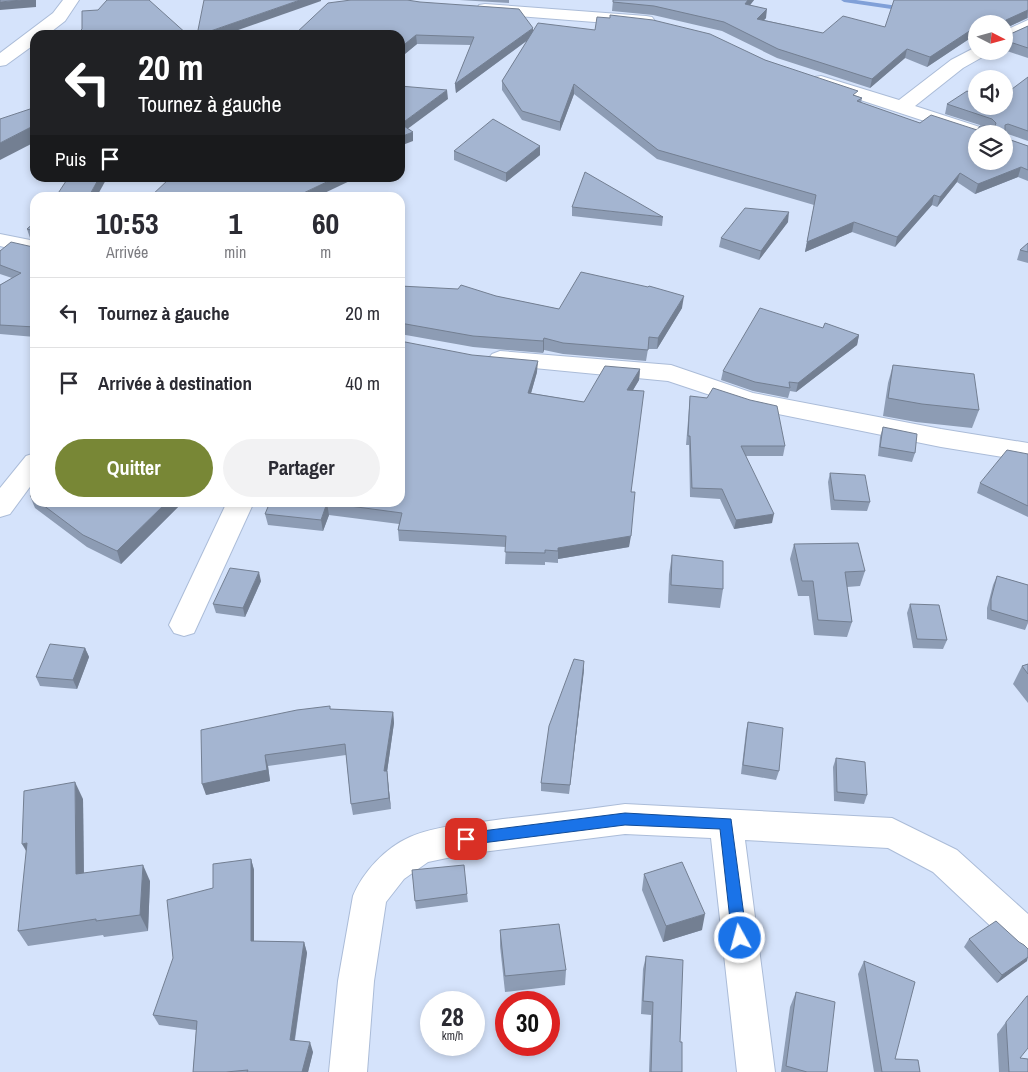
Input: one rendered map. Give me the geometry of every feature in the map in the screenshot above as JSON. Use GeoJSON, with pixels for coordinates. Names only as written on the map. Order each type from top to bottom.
{"type":"FeatureCollection","features":[{"type":"Feature","properties":{"kind":"street"},"geometry":{"type":"LineString","coordinates":[[42,30],[59,17],[71,0]]}},
{"type":"Feature","properties":{"kind":"street"},"geometry":{"type":"LineString","coordinates":[[470,8],[585,15],[662,24]]}},
{"type":"Feature","properties":{"kind":"street"},"geometry":{"type":"LineString","coordinates":[[1013,33],[1028,25]]}},
{"type":"Feature","properties":{"kind":"street"},"geometry":{"type":"LineString","coordinates":[[0,61],[30,39]]}},
{"type":"Feature","properties":{"kind":"street"},"geometry":{"type":"LineString","coordinates":[[902,107],[957,64],[968,58]]}},
{"type":"Feature","properties":{"kind":"street"},"geometry":{"type":"LineString","coordinates":[[808,76],[968,129]]}},
{"type":"Feature","properties":{"kind":"street"},"geometry":{"type":"LineString","coordinates":[[0,240],[30,247]]}},
{"type":"Feature","properties":{"kind":"street"},"geometry":{"type":"LineString","coordinates":[[482,358],[671,373],[749,400],[941,438],[1028,452]]}},
{"type":"Feature","properties":{"kind":"street"},"geometry":{"type":"LineString","coordinates":[[0,507],[30,468]]}},
{"type":"Feature","properties":{"kind":"street"},"geometry":{"type":"LineString","coordinates":[[184,625],[240,507]]}},
{"type":"Feature","properties":{"kind":"street"},"geometry":{"type":"LineString","coordinates":[[348,1072],[356,981],[370,896],[392,868],[420,848],[466,839],[625,819],[892,834],[945,861],[1028,937]]}},
{"type":"Feature","properties":{"kind":"street"},"geometry":{"type":"LineString","coordinates":[[726,824],[756,1072]]}},
{"type":"Feature","properties":{"kind":"building"},"geometry":{"type":"Polygon","coordinates":[[[0,0],[22,0],[0,2],[0,0]]]}},
{"type":"Feature","properties":{"kind":"building"},"geometry":{"type":"Polygon","coordinates":[[[107,0],[149,0],[182,30],[81,30],[82,11],[98,10],[107,0]]]}},
{"type":"Feature","properties":{"kind":"building"},"geometry":{"type":"Polygon","coordinates":[[[204,0],[300,0],[213,30],[198,30],[204,0]]]}},
{"type":"Feature","properties":{"kind":"building"},"geometry":{"type":"Polygon","coordinates":[[[351,0],[407,0],[519,9],[533,28],[455,84],[474,37],[416,35],[405,44],[405,30],[299,30],[328,3],[351,0]]]}},
{"type":"Feature","properties":{"kind":"building"},"geometry":{"type":"Polygon","coordinates":[[[613,0],[748,0],[745,4],[767,9],[757,19],[823,33],[843,16],[885,27],[894,0],[1028,0],[1028,10],[1013,17],[1013,15],[968,15],[968,32],[930,57],[907,49],[872,79],[778,49],[724,22],[654,6],[613,2],[613,0]]]}},
{"type":"Feature","properties":{"kind":"building"},"geometry":{"type":"Polygon","coordinates":[[[610,15],[653,20],[710,34],[765,60],[858,91],[853,95],[862,98],[857,101],[920,123],[931,115],[968,127],[968,170],[1013,170],[1013,141],[1028,146],[1028,170],[1021,167],[978,184],[960,173],[940,197],[934,195],[897,237],[854,222],[807,242],[816,195],[658,150],[574,84],[560,122],[522,111],[502,81],[538,23],[595,30],[597,17],[610,18],[610,15]]]}},
{"type":"Feature","properties":{"kind":"building"},"geometry":{"type":"Polygon","coordinates":[[[1028,26],[1028,48],[1013,43],[1013,33],[1028,26]]]}},
{"type":"Feature","properties":{"kind":"building"},"geometry":{"type":"Polygon","coordinates":[[[1028,77],[1028,131],[1008,124],[995,125],[996,123],[992,119],[980,115],[1013,115],[1013,88],[1028,77]]]}},
{"type":"Feature","properties":{"kind":"building"},"geometry":{"type":"Polygon","coordinates":[[[405,86],[447,90],[405,121],[405,86]]]}},
{"type":"Feature","properties":{"kind":"building"},"geometry":{"type":"Polygon","coordinates":[[[967,91],[968,111],[947,104],[967,91]]]}},
{"type":"Feature","properties":{"kind":"building"},"geometry":{"type":"Polygon","coordinates":[[[30,109],[30,128],[0,143],[0,119],[30,109]]]}},
{"type":"Feature","properties":{"kind":"building"},"geometry":{"type":"Polygon","coordinates":[[[493,119],[540,146],[506,173],[454,151],[493,119]]]}},
{"type":"Feature","properties":{"kind":"building"},"geometry":{"type":"Polygon","coordinates":[[[405,127],[413,132],[405,135],[405,127]]]}},
{"type":"Feature","properties":{"kind":"building"},"geometry":{"type":"Polygon","coordinates":[[[585,172],[663,217],[572,207],[585,172]]]}},
{"type":"Feature","properties":{"kind":"building"},"geometry":{"type":"Polygon","coordinates":[[[65,182],[97,182],[91,192],[59,192],[65,182]]]}},
{"type":"Feature","properties":{"kind":"building"},"geometry":{"type":"Polygon","coordinates":[[[166,182],[327,182],[306,192],[155,192],[166,182]]]}},
{"type":"Feature","properties":{"kind":"building"},"geometry":{"type":"Polygon","coordinates":[[[745,208],[789,212],[761,251],[721,238],[745,208]]]}},
{"type":"Feature","properties":{"kind":"building"},"geometry":{"type":"Polygon","coordinates":[[[11,242],[30,246],[30,327],[0,325],[0,285],[21,273],[0,265],[0,251],[11,242]]]}},
{"type":"Feature","properties":{"kind":"building"},"geometry":{"type":"Polygon","coordinates":[[[1028,243],[1028,252],[1020,250],[1028,243]]]}},
{"type":"Feature","properties":{"kind":"building"},"geometry":{"type":"Polygon","coordinates":[[[581,272],[649,286],[684,296],[658,338],[649,337],[648,350],[563,343],[544,338],[543,341],[473,336],[405,324],[405,286],[458,289],[461,285],[496,296],[559,309],[581,272]]]}},
{"type":"Feature","properties":{"kind":"building"},"geometry":{"type":"Polygon","coordinates":[[[760,308],[823,328],[825,323],[859,335],[798,383],[789,382],[790,388],[755,382],[723,371],[760,308]]]}},
{"type":"Feature","properties":{"kind":"building"},"geometry":{"type":"Polygon","coordinates":[[[405,342],[472,355],[538,361],[528,393],[584,402],[605,366],[640,369],[627,390],[644,391],[631,492],[635,492],[631,536],[558,548],[558,551],[545,550],[545,553],[505,552],[506,536],[398,530],[402,513],[357,507],[405,507],[405,342]]]}},
{"type":"Feature","properties":{"kind":"building"},"geometry":{"type":"Polygon","coordinates":[[[893,365],[974,374],[979,410],[922,404],[888,398],[893,365]]]}},
{"type":"Feature","properties":{"kind":"building"},"geometry":{"type":"Polygon","coordinates":[[[713,388],[750,400],[777,406],[785,446],[741,446],[774,514],[736,520],[722,489],[692,488],[690,436],[688,436],[690,396],[707,398],[713,388]]]}},
{"type":"Feature","properties":{"kind":"building"},"geometry":{"type":"Polygon","coordinates":[[[883,427],[917,434],[915,453],[880,447],[883,427]]]}},
{"type":"Feature","properties":{"kind":"building"},"geometry":{"type":"Polygon","coordinates":[[[1007,450],[1028,454],[1028,506],[980,483],[1007,450]]]}},
{"type":"Feature","properties":{"kind":"building"},"geometry":{"type":"Polygon","coordinates":[[[830,473],[865,475],[870,502],[834,500],[830,473]]]}},
{"type":"Feature","properties":{"kind":"building"},"geometry":{"type":"Polygon","coordinates":[[[46,507],[162,507],[117,551],[83,535],[46,507]]]}},
{"type":"Feature","properties":{"kind":"building"},"geometry":{"type":"Polygon","coordinates":[[[268,507],[326,507],[321,520],[265,514],[268,507]]]}},
{"type":"Feature","properties":{"kind":"building"},"geometry":{"type":"Polygon","coordinates":[[[858,543],[865,571],[845,572],[852,622],[818,620],[813,581],[802,581],[794,544],[858,543]]]}},
{"type":"Feature","properties":{"kind":"building"},"geometry":{"type":"Polygon","coordinates":[[[672,555],[723,561],[723,589],[671,585],[672,555]]]}},
{"type":"Feature","properties":{"kind":"building"},"geometry":{"type":"Polygon","coordinates":[[[230,568],[259,572],[243,608],[213,604],[230,568]]]}},
{"type":"Feature","properties":{"kind":"building"},"geometry":{"type":"Polygon","coordinates":[[[997,576],[1028,585],[1028,621],[991,610],[991,599],[997,576]]]}},
{"type":"Feature","properties":{"kind":"building"},"geometry":{"type":"Polygon","coordinates":[[[910,604],[939,605],[947,640],[917,639],[910,604]]]}},
{"type":"Feature","properties":{"kind":"building"},"geometry":{"type":"Polygon","coordinates":[[[50,644],[85,648],[73,680],[36,677],[50,644]]]}},
{"type":"Feature","properties":{"kind":"building"},"geometry":{"type":"Polygon","coordinates":[[[574,659],[584,661],[570,785],[541,783],[549,726],[574,659]]]}},
{"type":"Feature","properties":{"kind":"building"},"geometry":{"type":"Polygon","coordinates":[[[1028,664],[1028,674],[1022,666],[1028,664]]]}},
{"type":"Feature","properties":{"kind":"building"},"geometry":{"type":"Polygon","coordinates":[[[330,706],[330,709],[393,712],[384,771],[387,771],[389,798],[351,804],[345,744],[265,755],[267,770],[202,784],[201,730],[297,710],[330,706]]]}},
{"type":"Feature","properties":{"kind":"building"},"geometry":{"type":"Polygon","coordinates":[[[748,722],[783,728],[779,771],[743,765],[748,722]]]}},
{"type":"Feature","properties":{"kind":"building"},"geometry":{"type":"Polygon","coordinates":[[[836,758],[865,762],[867,795],[837,792],[836,758]]]}},
{"type":"Feature","properties":{"kind":"building"},"geometry":{"type":"Polygon","coordinates":[[[75,782],[76,874],[143,865],[140,915],[96,921],[96,919],[18,931],[27,843],[22,844],[24,791],[75,782]]]}},
{"type":"Feature","properties":{"kind":"building"},"geometry":{"type":"Polygon","coordinates":[[[251,859],[251,941],[304,942],[290,1040],[310,1042],[302,1072],[247,1072],[248,1070],[193,1072],[197,1021],[153,1015],[173,958],[167,900],[213,888],[213,864],[251,859]]]}},
{"type":"Feature","properties":{"kind":"building"},"geometry":{"type":"Polygon","coordinates":[[[682,862],[705,914],[666,926],[644,874],[682,862]]]}},
{"type":"Feature","properties":{"kind":"building"},"geometry":{"type":"Polygon","coordinates":[[[464,865],[467,894],[415,901],[412,870],[464,865]]]}},
{"type":"Feature","properties":{"kind":"building"},"geometry":{"type":"Polygon","coordinates":[[[996,921],[1028,949],[1028,957],[1002,975],[969,939],[996,921]]]}},
{"type":"Feature","properties":{"kind":"building"},"geometry":{"type":"Polygon","coordinates":[[[559,924],[566,970],[505,976],[500,930],[559,924]]]}},
{"type":"Feature","properties":{"kind":"building"},"geometry":{"type":"Polygon","coordinates":[[[646,956],[683,960],[680,1042],[682,1042],[682,1072],[651,1072],[653,1002],[643,1001],[646,956]]]}},
{"type":"Feature","properties":{"kind":"building"},"geometry":{"type":"Polygon","coordinates":[[[864,961],[915,982],[895,1059],[918,1060],[920,1072],[882,1072],[864,961]]]}},
{"type":"Feature","properties":{"kind":"building"},"geometry":{"type":"Polygon","coordinates":[[[796,992],[835,1002],[827,1072],[807,1072],[786,1066],[796,992]]]}},
{"type":"Feature","properties":{"kind":"building"},"geometry":{"type":"Polygon","coordinates":[[[1027,996],[1028,1048],[1020,1058],[1028,1059],[1028,1072],[1009,1072],[1006,1022],[1027,996]]]}},
{"type":"Feature","properties":{"kind":"waterway"},"geometry":{"type":"LineString","coordinates":[[844,0],[905,9]]}},
{"type":"Feature","properties":{"kind":"route"},"geometry":{"type":"LineString","coordinates":[[466,839],[625,819],[726,824],[740,938]]}}]}
